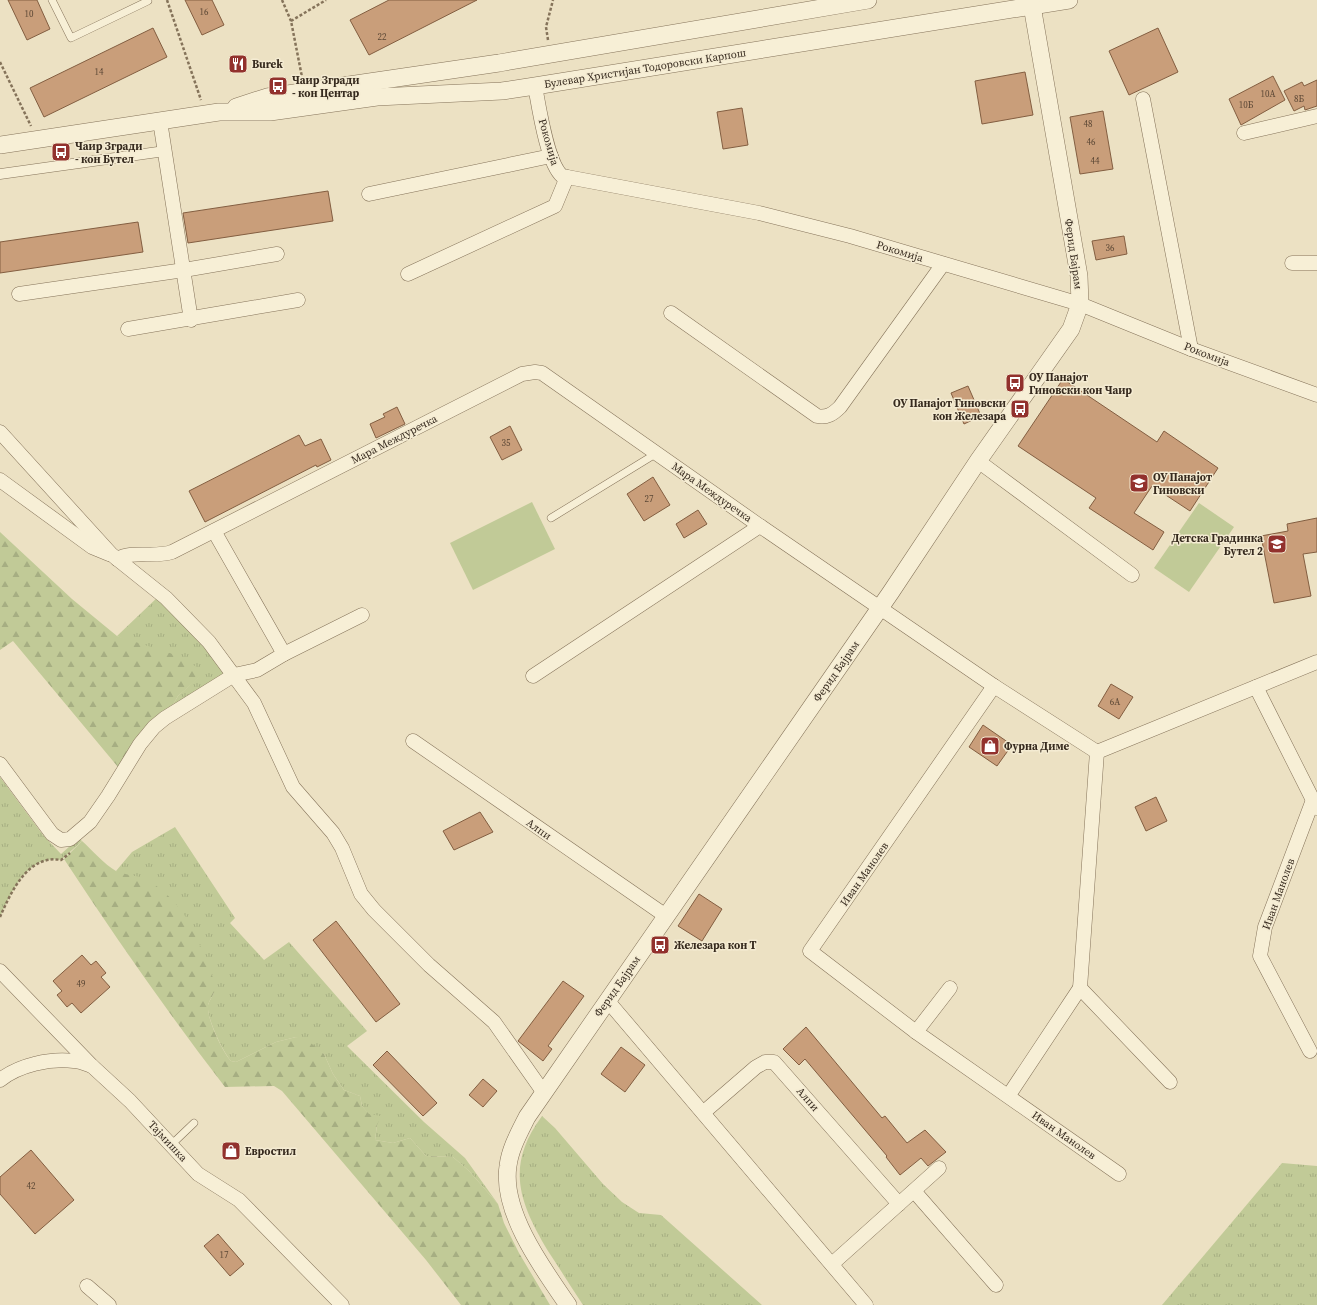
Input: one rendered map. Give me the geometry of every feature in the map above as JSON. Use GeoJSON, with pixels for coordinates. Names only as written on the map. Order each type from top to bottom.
{"type":"FeatureCollection","features":[{"type":"Feature","properties":{"kind":"street","name":"Булевар Христијан Тодоровски Карпош"},"geometry":{"type":"LineString","coordinates":[[213,113],[267,97],[550,55],[868,0]]}},
{"type":"Feature","properties":{"kind":"street","name":"Булевар Христијан Тодоровски Карпош"},"geometry":{"type":"LineString","coordinates":[[0,145],[213,113],[270,112],[377,97],[502,91],[1032,3],[1069,0]]}},
{"type":"Feature","properties":{"kind":"street","name":"Ферид Бајрам"},"geometry":{"type":"LineString","coordinates":[[568,1305],[543,1268],[526,1238],[516,1215],[508,1183],[508,1166],[516,1140],[527,1117],[880,607],[978,461],[1059,348],[1071,329],[1080,304],[1079,276],[1032,3]]}},
{"type":"Feature","properties":{"kind":"street","name":"Рокомија"},"geometry":{"type":"LineString","coordinates":[[535,86],[551,156],[559,173],[567,177],[759,213],[850,236],[1080,304],[1191,348],[1317,395]]}},
{"type":"Feature","properties":{"kind":"street"},"geometry":{"type":"LineString","coordinates":[[1143,99],[1191,348]]}},
{"type":"Feature","properties":{"kind":"street"},"geometry":{"type":"LineString","coordinates":[[1244,132],[1317,116]]}},
{"type":"Feature","properties":{"kind":"street"},"geometry":{"type":"LineString","coordinates":[[160,121],[191,320]]}},
{"type":"Feature","properties":{"kind":"street"},"geometry":{"type":"LineString","coordinates":[[0,174],[165,151]]}},
{"type":"Feature","properties":{"kind":"street"},"geometry":{"type":"LineString","coordinates":[[368,194],[551,156]]}},
{"type":"Feature","properties":{"kind":"street"},"geometry":{"type":"LineString","coordinates":[[408,274],[555,206],[567,177]]}},
{"type":"Feature","properties":{"kind":"street"},"geometry":{"type":"LineString","coordinates":[[19,294],[184,270],[277,254]]}},
{"type":"Feature","properties":{"kind":"street"},"geometry":{"type":"LineString","coordinates":[[1292,263],[1317,263]]}},
{"type":"Feature","properties":{"kind":"street"},"geometry":{"type":"LineString","coordinates":[[671,313],[818,416],[829,416],[840,407],[943,264]]}},
{"type":"Feature","properties":{"kind":"street"},"geometry":{"type":"LineString","coordinates":[[128,329],[191,320],[298,300]]}},
{"type":"Feature","properties":{"kind":"street","name":"Мара Междуречка"},"geometry":{"type":"LineString","coordinates":[[114,556],[133,554],[163,555],[214,531],[528,372],[535,372],[548,375],[760,526],[880,607]]}},
{"type":"Feature","properties":{"kind":"street"},"geometry":{"type":"LineString","coordinates":[[0,432],[114,556],[166,598],[209,642],[254,703],[293,787],[333,833],[342,848],[361,894],[374,910],[429,964],[494,1022],[544,1093]]}},
{"type":"Feature","properties":{"kind":"street"},"geometry":{"type":"LineString","coordinates":[[978,461],[1132,575]]}},
{"type":"Feature","properties":{"kind":"street"},"geometry":{"type":"LineString","coordinates":[[0,480],[92,547],[114,556]]}},
{"type":"Feature","properties":{"kind":"street","name":"Мара Междуречка"},"geometry":{"type":"LineString","coordinates":[[533,676],[760,526]]}},
{"type":"Feature","properties":{"kind":"street"},"geometry":{"type":"LineString","coordinates":[[214,531],[284,654]]}},
{"type":"Feature","properties":{"kind":"street"},"geometry":{"type":"LineString","coordinates":[[880,607],[994,686],[1097,752]]}},
{"type":"Feature","properties":{"kind":"street"},"geometry":{"type":"LineString","coordinates":[[0,764],[52,834],[61,840],[70,839],[85,828],[95,816],[140,744],[154,727],[205,692],[234,675],[257,670],[284,654],[362,615]]}},
{"type":"Feature","properties":{"kind":"street"},"geometry":{"type":"LineString","coordinates":[[1097,752],[1317,662]]}},
{"type":"Feature","properties":{"kind":"street","name":"Иван Манолев"},"geometry":{"type":"LineString","coordinates":[[994,686],[810,951],[916,1032],[1119,1174]]}},
{"type":"Feature","properties":{"kind":"street","name":"Иван Манолев"},"geometry":{"type":"LineString","coordinates":[[1256,687],[1315,804],[1265,926],[1260,956],[1310,1051]]}},
{"type":"Feature","properties":{"kind":"street","name":"Алпи"},"geometry":{"type":"LineString","coordinates":[[413,741],[666,916]]}},
{"type":"Feature","properties":{"kind":"street"},"geometry":{"type":"LineString","coordinates":[[1008,1095],[1080,988],[1097,752]]}},
{"type":"Feature","properties":{"kind":"street","name":"Тајмишка"},"geometry":{"type":"LineString","coordinates":[[0,971],[92,1066],[130,1101],[172,1144],[198,1174],[239,1200],[342,1305]]}},
{"type":"Feature","properties":{"kind":"street"},"geometry":{"type":"LineString","coordinates":[[916,1032],[950,988]]}},
{"type":"Feature","properties":{"kind":"street"},"geometry":{"type":"LineString","coordinates":[[1080,988],[1170,1082]]}},
{"type":"Feature","properties":{"kind":"street"},"geometry":{"type":"LineString","coordinates":[[607,1000],[704,1112],[866,1305]]}},
{"type":"Feature","properties":{"kind":"street"},"geometry":{"type":"LineString","coordinates":[[0,1080],[29,1066],[50,1061],[74,1061],[92,1066]]}},
{"type":"Feature","properties":{"kind":"street","name":"Алпи"},"geometry":{"type":"LineString","coordinates":[[704,1112],[756,1067],[765,1062],[772,1062],[780,1068],[899,1204]]}},
{"type":"Feature","properties":{"kind":"street"},"geometry":{"type":"LineString","coordinates":[[832,1264],[939,1168]]}},
{"type":"Feature","properties":{"kind":"street"},"geometry":{"type":"LineString","coordinates":[[914,1191],[996,1285]]}},
{"type":"Feature","properties":{"kind":"street"},"geometry":{"type":"LineString","coordinates":[[87,1286],[109,1305]]}},
{"type":"Feature","properties":{"kind":"lane"},"geometry":{"type":"LineString","coordinates":[[52,0],[71,38],[148,2]]}},
{"type":"Feature","properties":{"kind":"lane"},"geometry":{"type":"LineString","coordinates":[[551,518],[657,453]]}},
{"type":"Feature","properties":{"kind":"lane"},"geometry":{"type":"LineString","coordinates":[[172,1144],[194,1123]]}},
{"type":"Feature","properties":{"kind":"path"},"geometry":{"type":"LineString","coordinates":[[167,0],[213,113]]}},
{"type":"Feature","properties":{"kind":"path"},"geometry":{"type":"LineString","coordinates":[[282,0],[291,21],[305,92]]}},
{"type":"Feature","properties":{"kind":"path"},"geometry":{"type":"LineString","coordinates":[[291,21],[326,0]]}},
{"type":"Feature","properties":{"kind":"path"},"geometry":{"type":"LineString","coordinates":[[550,55],[546,27],[553,0]]}},
{"type":"Feature","properties":{"kind":"path"},"geometry":{"type":"LineString","coordinates":[[0,62],[38,139]]}},
{"type":"Feature","properties":{"kind":"path"},"geometry":{"type":"LineString","coordinates":[[0,917],[14,888],[36,864],[52,859],[61,860],[72,851]]}},
{"type":"Feature","properties":{"kind":"green space"},"geometry":{"type":"Polygon","coordinates":[[[532,502],[555,549],[473,590],[450,543],[532,502]]]}},
{"type":"Feature","properties":{"kind":"green space"},"geometry":{"type":"Polygon","coordinates":[[[1199,503],[1234,527],[1189,592],[1154,568],[1199,503]]]}},
{"type":"Feature","properties":{"kind":"green space"},"geometry":{"type":"Polygon","coordinates":[[[0,532],[72,599],[117,636],[179,656],[200,669],[203,674],[178,696],[165,718],[123,773],[13,641],[0,650],[0,532]]]}},
{"type":"Feature","properties":{"kind":"green space"},"geometry":{"type":"Polygon","coordinates":[[[161,594],[234,675],[165,718],[178,696],[202,674],[117,636],[161,594]]]}},
{"type":"Feature","properties":{"kind":"green space"},"geometry":{"type":"Polygon","coordinates":[[[0,777],[43,835],[61,854],[79,838],[82,841],[61,860],[49,860],[39,863],[30,869],[15,886],[0,917],[0,777]]]}},
{"type":"Feature","properties":{"kind":"green space"},"geometry":{"type":"Polygon","coordinates":[[[175,827],[235,918],[230,923],[264,960],[289,942],[367,1031],[347,1046],[424,1122],[465,1158],[498,1204],[469,1171],[453,1157],[426,1156],[410,1138],[393,1143],[375,1140],[377,1125],[362,1106],[360,1096],[344,1090],[333,1074],[324,1054],[296,1037],[276,1042],[236,1062],[231,1061],[212,1026],[208,1010],[208,1005],[214,993],[116,871],[132,852],[175,827]]]}},
{"type":"Feature","properties":{"kind":"green space"},"geometry":{"type":"Polygon","coordinates":[[[82,841],[116,871],[140,877],[154,884],[178,906],[187,919],[214,980],[215,989],[208,1006],[212,1026],[231,1061],[236,1062],[276,1042],[296,1037],[306,1039],[324,1054],[333,1074],[344,1090],[360,1096],[362,1106],[369,1114],[381,1116],[377,1125],[375,1140],[393,1143],[410,1138],[426,1156],[453,1157],[469,1171],[498,1204],[504,1223],[519,1253],[550,1305],[461,1305],[426,1260],[282,1091],[274,1086],[225,1087],[142,974],[64,859],[82,841]]]}},
{"type":"Feature","properties":{"kind":"green space"},"geometry":{"type":"Polygon","coordinates":[[[542,1116],[555,1128],[603,1184],[622,1202],[639,1213],[661,1215],[762,1305],[583,1305],[538,1233],[524,1200],[520,1184],[520,1168],[523,1151],[530,1134],[542,1116]]]}},
{"type":"Feature","properties":{"kind":"green space"},"geometry":{"type":"Polygon","coordinates":[[[1282,1163],[1317,1166],[1317,1305],[1162,1305],[1282,1163]]]}},
{"type":"Feature","properties":{"kind":"building"},"geometry":{"type":"Polygon","coordinates":[[[8,0],[37,0],[50,29],[27,40],[8,0]]]}},
{"type":"Feature","properties":{"kind":"building"},"geometry":{"type":"Polygon","coordinates":[[[185,0],[212,0],[224,25],[202,35],[185,0]]]}},
{"type":"Feature","properties":{"kind":"building"},"geometry":{"type":"Polygon","coordinates":[[[389,0],[477,0],[369,55],[350,20],[389,0]]]}},
{"type":"Feature","properties":{"kind":"building"},"geometry":{"type":"Polygon","coordinates":[[[153,28],[167,57],[44,117],[30,88],[153,28]]]}},
{"type":"Feature","properties":{"kind":"building"},"geometry":{"type":"Polygon","coordinates":[[[1158,28],[1178,72],[1129,95],[1109,51],[1158,28]]]}},
{"type":"Feature","properties":{"kind":"building"},"geometry":{"type":"Polygon","coordinates":[[[1025,72],[1033,115],[982,124],[975,81],[1025,72]]]}},
{"type":"Feature","properties":{"kind":"building"},"geometry":{"type":"Polygon","coordinates":[[[1273,76],[1285,100],[1241,125],[1229,99],[1273,76]]]}},
{"type":"Feature","properties":{"kind":"building"},"geometry":{"type":"Polygon","coordinates":[[[1317,80],[1317,106],[1305,110],[1304,106],[1294,111],[1284,91],[1302,82],[1304,86],[1317,80]]]}},
{"type":"Feature","properties":{"kind":"building"},"geometry":{"type":"Polygon","coordinates":[[[742,108],[748,145],[723,149],[717,112],[742,108]]]}},
{"type":"Feature","properties":{"kind":"building"},"geometry":{"type":"Polygon","coordinates":[[[1103,111],[1113,169],[1080,174],[1070,117],[1103,111]]]}},
{"type":"Feature","properties":{"kind":"building"},"geometry":{"type":"Polygon","coordinates":[[[328,191],[333,221],[188,243],[183,213],[328,191]]]}},
{"type":"Feature","properties":{"kind":"building"},"geometry":{"type":"Polygon","coordinates":[[[138,222],[143,252],[0,273],[0,242],[138,222]]]}},
{"type":"Feature","properties":{"kind":"building"},"geometry":{"type":"Polygon","coordinates":[[[1124,236],[1127,254],[1096,260],[1092,241],[1124,236]]]}},
{"type":"Feature","properties":{"kind":"building"},"geometry":{"type":"Polygon","coordinates":[[[1063,379],[1157,442],[1164,431],[1218,468],[1190,511],[1152,486],[1134,513],[1164,532],[1153,550],[1089,508],[1096,498],[1018,446],[1063,379]]]}},
{"type":"Feature","properties":{"kind":"building"},"geometry":{"type":"Polygon","coordinates":[[[968,386],[981,416],[964,424],[951,393],[968,386]]]}},
{"type":"Feature","properties":{"kind":"building"},"geometry":{"type":"Polygon","coordinates":[[[397,407],[405,424],[376,438],[370,424],[385,417],[383,414],[397,407]]]}},
{"type":"Feature","properties":{"kind":"building"},"geometry":{"type":"Polygon","coordinates":[[[510,426],[522,450],[502,460],[490,437],[510,426]]]}},
{"type":"Feature","properties":{"kind":"building"},"geometry":{"type":"Polygon","coordinates":[[[299,435],[305,446],[321,439],[331,460],[317,467],[316,465],[205,522],[189,491],[299,435]]]}},
{"type":"Feature","properties":{"kind":"building"},"geometry":{"type":"Polygon","coordinates":[[[653,477],[670,505],[644,521],[627,494],[653,477]]]}},
{"type":"Feature","properties":{"kind":"building"},"geometry":{"type":"Polygon","coordinates":[[[698,510],[707,524],[684,538],[676,524],[698,510]]]}},
{"type":"Feature","properties":{"kind":"building"},"geometry":{"type":"Polygon","coordinates":[[[1317,518],[1317,552],[1303,554],[1311,596],[1274,603],[1261,536],[1288,531],[1287,524],[1317,518]]]}},
{"type":"Feature","properties":{"kind":"building"},"geometry":{"type":"Polygon","coordinates":[[[1111,684],[1133,697],[1119,719],[1098,706],[1111,684]]]}},
{"type":"Feature","properties":{"kind":"building","name":"Фурна Диме"},"geometry":{"type":"Polygon","coordinates":[[[983,725],[1012,745],[997,766],[969,747],[983,725]]]}},
{"type":"Feature","properties":{"kind":"building"},"geometry":{"type":"Polygon","coordinates":[[[1156,797],[1167,821],[1146,831],[1135,807],[1156,797]]]}},
{"type":"Feature","properties":{"kind":"building"},"geometry":{"type":"Polygon","coordinates":[[[480,812],[493,832],[454,850],[443,831],[480,812]]]}},
{"type":"Feature","properties":{"kind":"building"},"geometry":{"type":"Polygon","coordinates":[[[699,894],[722,909],[702,941],[678,926],[699,894]]]}},
{"type":"Feature","properties":{"kind":"building"},"geometry":{"type":"Polygon","coordinates":[[[336,921],[400,1004],[376,1022],[313,940],[336,921]]]}},
{"type":"Feature","properties":{"kind":"building"},"geometry":{"type":"Polygon","coordinates":[[[82,955],[91,965],[96,961],[106,973],[101,977],[110,987],[81,1013],[72,1003],[67,1007],[57,995],[62,991],[53,981],[82,955]]]}},
{"type":"Feature","properties":{"kind":"building"},"geometry":{"type":"Polygon","coordinates":[[[563,981],[584,996],[548,1046],[552,1049],[543,1061],[518,1041],[563,981]]]}},
{"type":"Feature","properties":{"kind":"building"},"geometry":{"type":"Polygon","coordinates":[[[806,1027],[882,1118],[885,1116],[907,1143],[925,1130],[946,1152],[928,1166],[921,1158],[900,1175],[886,1157],[887,1156],[805,1059],[799,1065],[783,1049],[806,1027]]]}},
{"type":"Feature","properties":{"kind":"building"},"geometry":{"type":"Polygon","coordinates":[[[621,1047],[645,1065],[625,1092],[601,1074],[621,1047]]]}},
{"type":"Feature","properties":{"kind":"building"},"geometry":{"type":"Polygon","coordinates":[[[387,1051],[437,1103],[423,1116],[373,1065],[387,1051]]]}},
{"type":"Feature","properties":{"kind":"building"},"geometry":{"type":"Polygon","coordinates":[[[483,1079],[497,1091],[483,1107],[469,1095],[483,1079]]]}},
{"type":"Feature","properties":{"kind":"building"},"geometry":{"type":"Polygon","coordinates":[[[31,1150],[74,1200],[35,1234],[0,1194],[0,1177],[31,1150]]]}},
{"type":"Feature","properties":{"kind":"building"},"geometry":{"type":"Polygon","coordinates":[[[218,1234],[244,1264],[230,1276],[204,1246],[218,1234]]]}},
{"type":"Feature","properties":{"kind":"place","name":"Burek"},"geometry":{"type":"Point","coordinates":[238,64]}},
{"type":"Feature","properties":{"kind":"place","name":"Чаир Згради - кон Центар"},"geometry":{"type":"Point","coordinates":[278,86]}},
{"type":"Feature","properties":{"kind":"place","name":"Чаир Згради - кон Бутел"},"geometry":{"type":"Point","coordinates":[61,152]}},
{"type":"Feature","properties":{"kind":"place","name":"ОУ Панајот Гиновски кон Чаир"},"geometry":{"type":"Point","coordinates":[1015,383]}},
{"type":"Feature","properties":{"kind":"place","name":"ОУ Панајот Гиновски кон Железара"},"geometry":{"type":"Point","coordinates":[1020,409]}},
{"type":"Feature","properties":{"kind":"place","name":"ОУ Панајот Гиновски"},"geometry":{"type":"Point","coordinates":[1139,483]}},
{"type":"Feature","properties":{"kind":"place","name":"Детска Градинка Бутел 2"},"geometry":{"type":"Point","coordinates":[1277,544]}},
{"type":"Feature","properties":{"kind":"place","name":"Фурна Диме"},"geometry":{"type":"Point","coordinates":[990,746]}},
{"type":"Feature","properties":{"kind":"place","name":"Железара кон Т"},"geometry":{"type":"Point","coordinates":[660,945]}},
{"type":"Feature","properties":{"kind":"place","name":"Евростил"},"geometry":{"type":"Point","coordinates":[231,1151]}}]}
